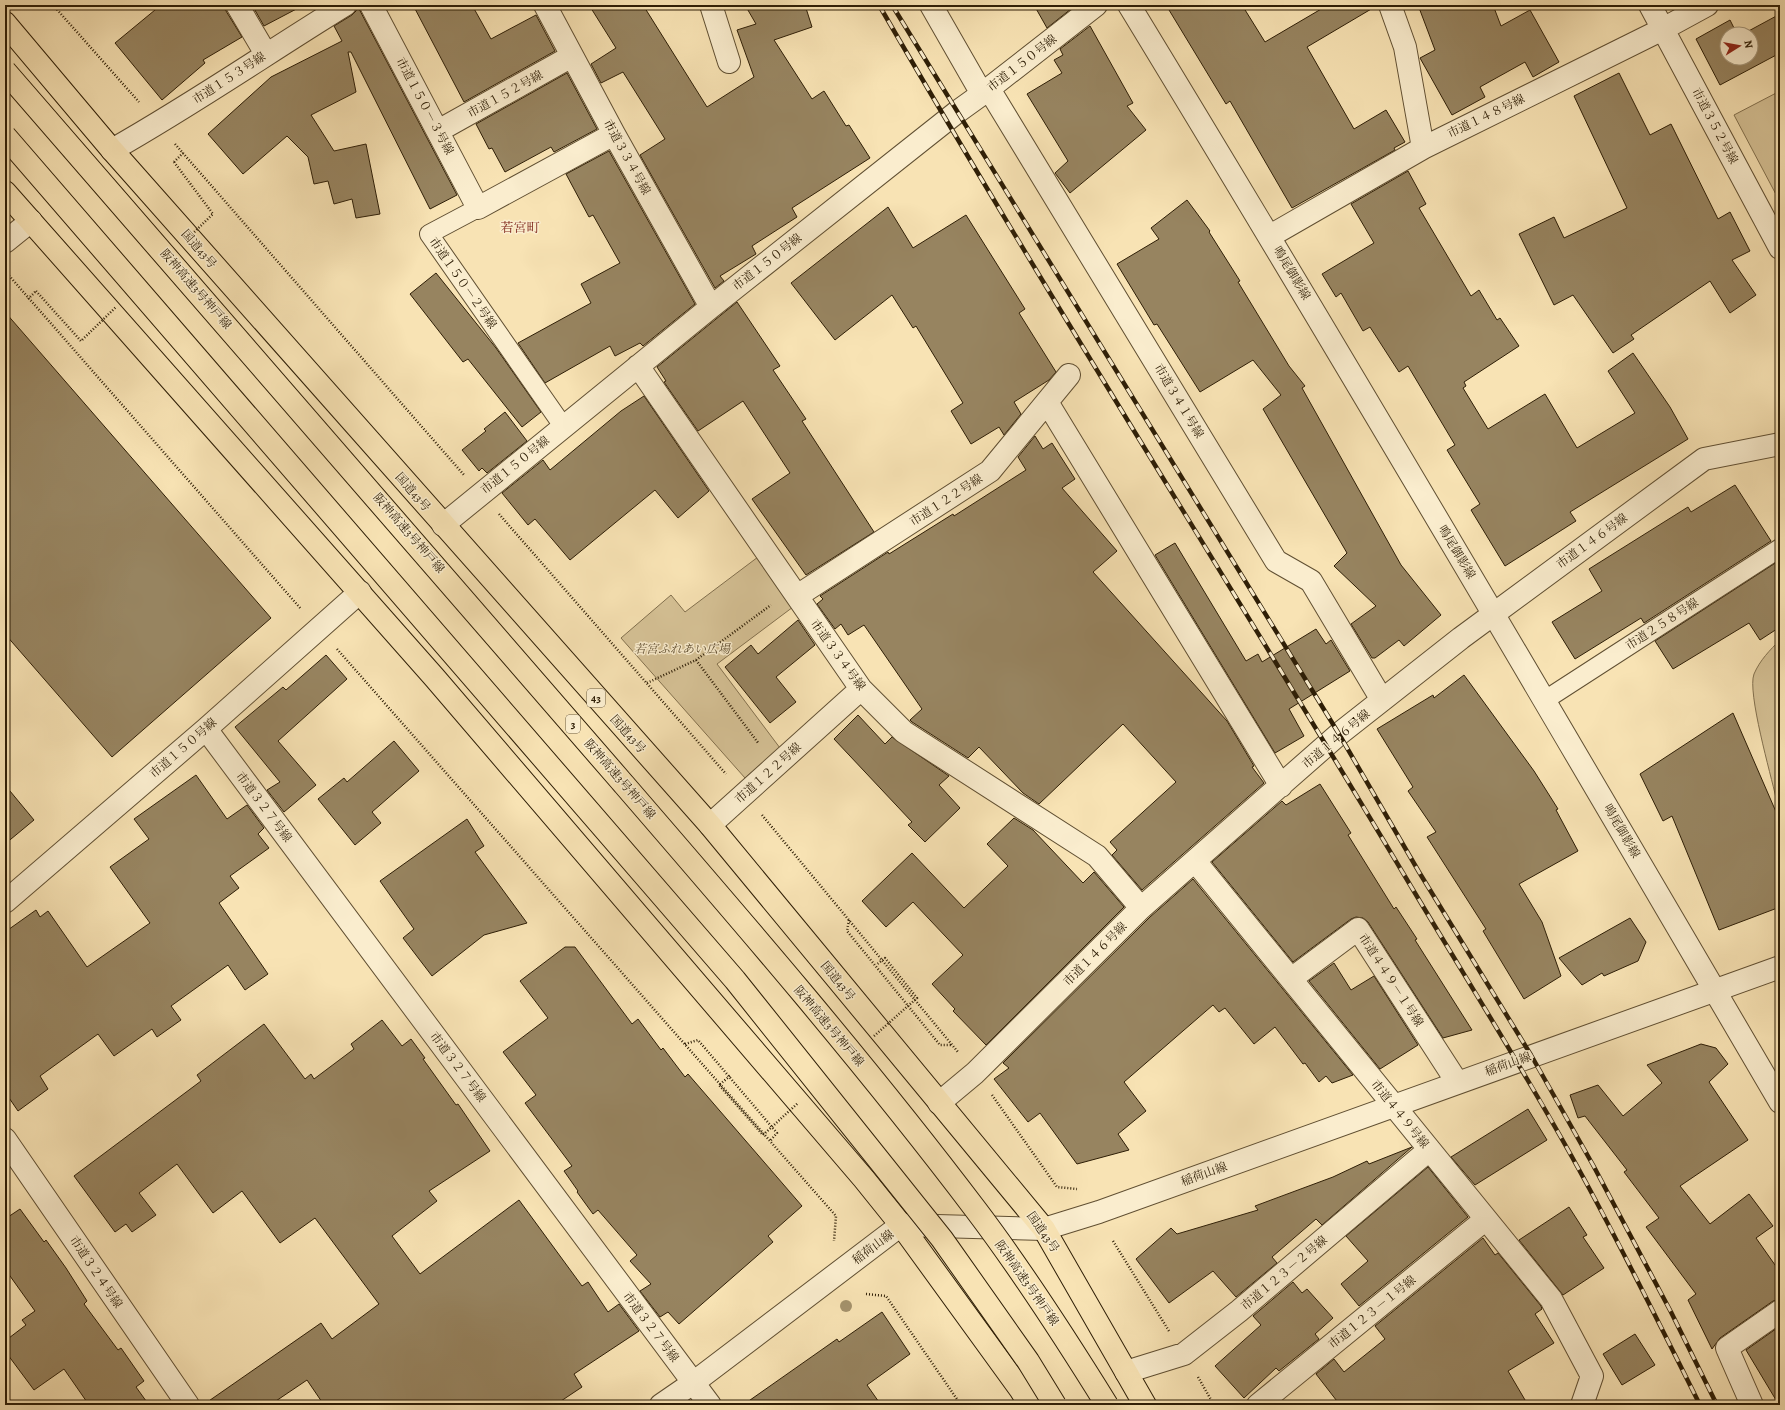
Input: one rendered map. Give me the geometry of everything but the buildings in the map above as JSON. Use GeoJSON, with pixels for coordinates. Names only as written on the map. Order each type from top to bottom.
{"type":"FeatureCollection","features":[{"type":"Feature","properties":{"kind":"highway","name":"国道43号"},"geometry":{"type":"LineString","coordinates":[[5,23],[112,150],[710,826],[1044,1229],[1145,1405]]}},
{"type":"Feature","properties":{"kind":"highway","name":"阪神高速3号神戸線"},"geometry":{"type":"LineString","coordinates":[[5,71],[391,512],[766,949],[882,1089],[978,1214],[1065,1338],[1107,1405]]}},
{"type":"Feature","properties":{"kind":"highway"},"geometry":{"type":"LineString","coordinates":[[5,136],[735,980],[942,1239],[1028,1361],[1056,1405]]}},
{"type":"Feature","properties":{"kind":"highway"},"geometry":{"type":"LineString","coordinates":[[5,192],[360,592],[901,1225],[1030,1405]]}},
{"type":"Feature","properties":{"kind":"street"},"geometry":{"type":"LineString","coordinates":[[237,5],[266,54]]}},
{"type":"Feature","properties":{"kind":"street","name":"市道１５３号線"},"geometry":{"type":"LineString","coordinates":[[112,150],[158,124],[266,54],[346,5]]}},
{"type":"Feature","properties":{"kind":"street","name":"市道１５０－３号線"},"geometry":{"type":"LineString","coordinates":[[371,5],[478,208]]}},
{"type":"Feature","properties":{"kind":"street","name":"市道３３４号線"},"geometry":{"type":"LineString","coordinates":[[545,5],[614,134],[711,307]]}},
{"type":"Feature","properties":{"kind":"street"},"geometry":{"type":"LineString","coordinates":[[711,5],[729,62]]}},
{"type":"Feature","properties":{"kind":"street","name":"市道３４１号線"},"geometry":{"type":"LineString","coordinates":[[930,5],[986,92],[1276,561],[1311,581],[1382,700]]}},
{"type":"Feature","properties":{"kind":"street","name":"市道１５０号線"},"geometry":{"type":"LineString","coordinates":[[443,525],[480,493],[711,307],[957,112],[986,92],[1096,5]]}},
{"type":"Feature","properties":{"kind":"street","name":"鳴尾御影線"},"geometry":{"type":"LineString","coordinates":[[1129,5],[1270,236],[1545,700],[1780,1102]]}},
{"type":"Feature","properties":{"kind":"street"},"geometry":{"type":"LineString","coordinates":[[1390,5],[1405,47],[1423,148]]}},
{"type":"Feature","properties":{"kind":"street","name":"市道３５２号線"},"geometry":{"type":"LineString","coordinates":[[1650,5],[1780,248]]}},
{"type":"Feature","properties":{"kind":"street","name":"市道１４８号線"},"geometry":{"type":"LineString","coordinates":[[1270,236],[1423,148],[1663,29],[1707,5]]}},
{"type":"Feature","properties":{"kind":"street","name":"市道１５２号線"},"geometry":{"type":"LineString","coordinates":[[438,131],[572,56]]}},
{"type":"Feature","properties":{"kind":"street","name":"市道１５０－２号線"},"geometry":{"type":"LineString","coordinates":[[478,208],[614,134]]}},
{"type":"Feature","properties":{"kind":"street"},"geometry":{"type":"LineString","coordinates":[[5,242],[31,221]]}},
{"type":"Feature","properties":{"kind":"street","name":"市道３３４号線"},"geometry":{"type":"LineString","coordinates":[[638,366],[786,599],[861,689],[904,732],[1097,856],[1141,908]]}},
{"type":"Feature","properties":{"kind":"street","name":"市道１２２号線"},"geometry":{"type":"LineString","coordinates":[[786,599],[990,471],[1070,375]]}},
{"type":"Feature","properties":{"kind":"street"},"geometry":{"type":"LineString","coordinates":[[1047,402],[1281,786]]}},
{"type":"Feature","properties":{"kind":"street","name":"市道１４６号線"},"geometry":{"type":"LineString","coordinates":[[939,1103],[975,1073],[1141,908],[1339,734],[1493,613],[1704,459],[1780,444]]}},
{"type":"Feature","properties":{"kind":"street","name":"市道１５０号線"},"geometry":{"type":"LineString","coordinates":[[5,902],[206,729],[360,592]]}},
{"type":"Feature","properties":{"kind":"street","name":"市道１２２号線"},"geometry":{"type":"LineString","coordinates":[[710,826],[861,689]]}},
{"type":"Feature","properties":{"kind":"street","name":"市道３２７号線"},"geometry":{"type":"LineString","coordinates":[[206,729],[710,1405]]}},
{"type":"Feature","properties":{"kind":"street","name":"市道４４９号線"},"geometry":{"type":"LineString","coordinates":[[1195,861],[1551,1299],[1592,1376],[1582,1405]]}},
{"type":"Feature","properties":{"kind":"street","name":"市道４４９－１号線"},"geometry":{"type":"LineString","coordinates":[[1292,979],[1358,929],[1457,1082]]}},
{"type":"Feature","properties":{"kind":"street","name":"稲荷山線"},"geometry":{"type":"LineString","coordinates":[[661,1405],[693,1383],[901,1225],[1044,1229],[1099,1212],[1780,967]]}},
{"type":"Feature","properties":{"kind":"street","name":"市道３２４号線"},"geometry":{"type":"LineString","coordinates":[[5,1139],[188,1405]]}},
{"type":"Feature","properties":{"kind":"street","name":"市道１２３－２号線"},"geometry":{"type":"LineString","coordinates":[[1126,1372],[1184,1354],[1239,1311],[1429,1150]]}},
{"type":"Feature","properties":{"kind":"street","name":"市道１２３－１号線"},"geometry":{"type":"LineString","coordinates":[[1258,1405],[1486,1219]]}},
{"type":"Feature","properties":{"kind":"street"},"geometry":{"type":"LineString","coordinates":[[1752,1405],[1727,1348],[1780,1311]]}},
{"type":"Feature","properties":{"kind":"lane","name":"市道１５０－２号線"},"geometry":{"type":"LineString","coordinates":[[478,208],[429,234],[563,426]]}},
{"type":"Feature","properties":{"kind":"lane","name":"市道２５８号線"},"geometry":{"type":"LineString","coordinates":[[1545,700],[1780,548]]}},
{"type":"Feature","properties":{"kind":"path"},"geometry":{"type":"LineString","coordinates":[[53,5],[744,794],[975,1073],[1057,1187],[1082,1189]]}},
{"type":"Feature","properties":{"kind":"path"},"geometry":{"type":"LineString","coordinates":[[174,162],[183,153]]}},
{"type":"Feature","properties":{"kind":"path"},"geometry":{"type":"LineString","coordinates":[[5,271],[836,1216],[833,1245]]}},
{"type":"Feature","properties":{"kind":"path"},"geometry":{"type":"LineString","coordinates":[[28,298],[36,291]]}},
{"type":"Feature","properties":{"kind":"path"},"geometry":{"type":"LineString","coordinates":[[646,683],[696,660],[786,599]]}},
{"type":"Feature","properties":{"kind":"path"},"geometry":{"type":"LineString","coordinates":[[696,660],[776,766]]}},
{"type":"Feature","properties":{"kind":"path"},"geometry":{"type":"LineString","coordinates":[[848,920],[847,930],[940,1045],[952,1045]]}},
{"type":"Feature","properties":{"kind":"path"},"geometry":{"type":"LineString","coordinates":[[876,965],[885,958]]}},
{"type":"Feature","properties":{"kind":"path"},"geometry":{"type":"LineString","coordinates":[[685,1044],[698,1040],[777,1133],[770,1141]]}},
{"type":"Feature","properties":{"kind":"path"},"geometry":{"type":"LineString","coordinates":[[1114,1241],[1214,1405]]}},
{"type":"Feature","properties":{"kind":"path"},"geometry":{"type":"LineString","coordinates":[[866,1294],[886,1296],[961,1405]]}},
{"type":"Feature","properties":{"kind":"green space"},"geometry":{"type":"Polygon","coordinates":[[[1780,91],[1780,202],[1734,115],[1780,91]]]}},
{"type":"Feature","properties":{"kind":"green space","name":"若宮ふれあい広場"},"geometry":{"type":"Polygon","coordinates":[[[758,557],[793,607],[717,664],[780,748],[745,778],[621,638],[671,595],[685,612],[758,557]]]}},
{"type":"Feature","properties":{"kind":"green space"},"geometry":{"type":"Polygon","coordinates":[[[1780,640],[1780,806],[1776,798],[1760,734],[1753,684],[1754,674],[1759,664],[1780,640]]]}},
{"type":"Feature","properties":{"kind":"railway"},"geometry":{"type":"LineString","coordinates":[[879,5],[943,115],[1536,1093],[1609,1225],[1700,1405]]}},
{"type":"Feature","properties":{"kind":"railway"},"geometry":{"type":"LineString","coordinates":[[892,5],[1339,734],[1419,872],[1531,1055],[1593,1165],[1671,1312],[1717,1405]]}},
{"type":"Feature","properties":{"kind":"district","name":"若宮町"},"geometry":{"type":"Point","coordinates":[520,227]}}]}
